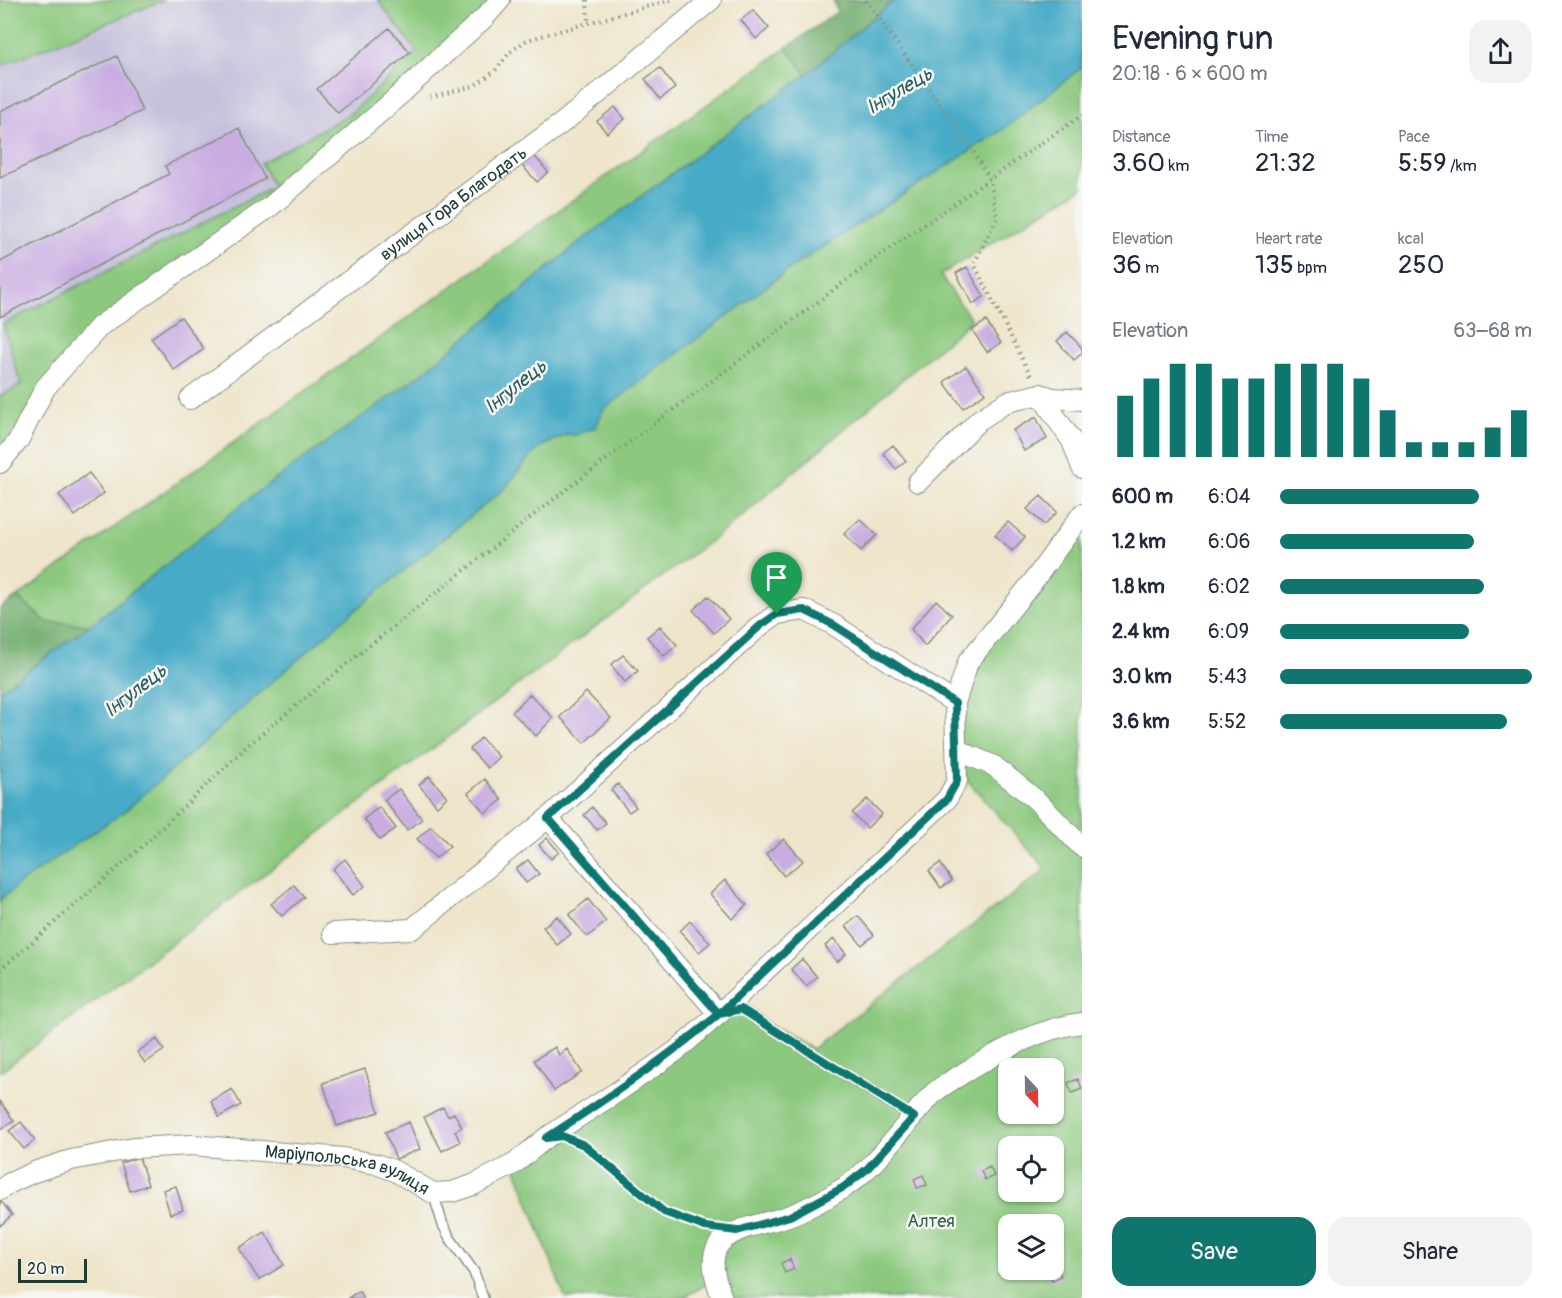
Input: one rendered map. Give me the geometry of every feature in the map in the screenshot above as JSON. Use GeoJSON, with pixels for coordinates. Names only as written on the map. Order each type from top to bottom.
{"type":"FeatureCollection","features":[{"type":"Feature","properties":{"kind":"street"},"geometry":{"type":"LineString","coordinates":[[0,463],[18,441],[45,388],[100,326],[271,206],[426,71],[485,17],[500,0]]}},
{"type":"Feature","properties":{"kind":"street","name":"вулиця Гора Благодать"},"geometry":{"type":"LineString","coordinates":[[190,399],[566,120],[711,0]]}},
{"type":"Feature","properties":{"kind":"street"},"geometry":{"type":"LineString","coordinates":[[1040,394],[1072,441],[1082,468]]}},
{"type":"Feature","properties":{"kind":"street"},"geometry":{"type":"LineString","coordinates":[[918,482],[979,420],[1007,402],[1040,394],[1053,398],[1082,400]]}},
{"type":"Feature","properties":{"kind":"street","name":"Маріупольська вулиця"},"geometry":{"type":"LineString","coordinates":[[0,1190],[34,1172],[71,1160],[134,1148],[192,1145],[343,1158],[376,1164],[395,1171],[433,1193],[452,1192],[514,1164],[546,1138],[666,1057],[719,1014],[947,799],[957,781],[955,703],[968,662],[1032,583],[1082,514]]}},
{"type":"Feature","properties":{"kind":"street"},"geometry":{"type":"LineString","coordinates":[[333,933],[412,928],[548,818],[761,625],[777,614],[804,610],[834,625],[955,703]]}},
{"type":"Feature","properties":{"kind":"street"},"geometry":{"type":"LineString","coordinates":[[957,750],[994,766],[1035,799],[1082,847]]}},
{"type":"Feature","properties":{"kind":"street"},"geometry":{"type":"LineString","coordinates":[[548,818],[719,1014]]}},
{"type":"Feature","properties":{"kind":"street"},"geometry":{"type":"LineString","coordinates":[[722,1298],[713,1267],[719,1244],[737,1231],[790,1216],[844,1187],[867,1169],[937,1090],[987,1059],[1014,1044],[1043,1033],[1069,1024],[1082,1023]]}},
{"type":"Feature","properties":{"kind":"lane"},"geometry":{"type":"LineString","coordinates":[[719,1014],[741,1009],[914,1117]]}},
{"type":"Feature","properties":{"kind":"lane"},"geometry":{"type":"LineString","coordinates":[[433,1193],[447,1231],[474,1272],[483,1298]]}},
{"type":"Feature","properties":{"kind":"path"},"geometry":{"type":"LineString","coordinates":[[587,0],[588,23]]}},
{"type":"Feature","properties":{"kind":"path"},"geometry":{"type":"LineString","coordinates":[[429,97],[474,86],[494,72],[510,52],[527,40],[671,0]]}},
{"type":"Feature","properties":{"kind":"path"},"geometry":{"type":"LineString","coordinates":[[866,0],[975,154],[990,180],[997,218],[974,264],[1040,394]]}},
{"type":"Feature","properties":{"kind":"path"},"geometry":{"type":"LineString","coordinates":[[0,970],[145,844],[247,746],[563,492],[879,256],[1082,115]]}},
{"type":"Feature","properties":{"kind":"path"},"geometry":{"type":"LineString","coordinates":[[546,1138],[562,1136],[584,1145],[664,1212],[705,1227],[737,1231]]}},
{"type":"Feature","properties":{"kind":"shaded area"},"geometry":{"type":"Polygon","coordinates":[[[164,0],[378,0],[417,52],[350,114],[261,163],[273,187],[3,324],[21,385],[0,396],[0,66],[164,0]]]}},
{"type":"Feature","properties":{"kind":"green space"},"geometry":{"type":"Polygon","coordinates":[[[0,0],[164,0],[0,66],[0,0]]]}},
{"type":"Feature","properties":{"kind":"green space"},"geometry":{"type":"Polygon","coordinates":[[[378,0],[500,0],[384,109],[100,326],[0,463],[0,396],[21,385],[3,324],[273,187],[261,163],[350,114],[417,52],[378,0]]]}},
{"type":"Feature","properties":{"kind":"green space"},"geometry":{"type":"Polygon","coordinates":[[[833,0],[894,0],[807,74],[786,48],[837,12],[833,0]]]}},
{"type":"Feature","properties":{"kind":"green space"},"geometry":{"type":"Polygon","coordinates":[[[786,48],[807,74],[582,240],[425,371],[250,498],[90,625],[47,622],[17,597],[786,48]]]}},
{"type":"Feature","properties":{"kind":"green space"},"geometry":{"type":"Polygon","coordinates":[[[1082,67],[1082,188],[940,275],[972,320],[729,527],[0,1072],[0,900],[24,880],[126,810],[342,621],[504,489],[542,446],[568,434],[584,432],[598,422],[603,410],[792,267],[1005,128],[1082,67]]]}},
{"type":"Feature","properties":{"kind":"green space","name":"Алтея"},"geometry":{"type":"Polygon","coordinates":[[[1082,514],[1082,1298],[734,1298],[722,1258],[715,1279],[683,1298],[565,1298],[514,1164],[676,1051],[741,1009],[812,1049],[1046,869],[957,769],[968,662],[1082,514]]]}},
{"type":"Feature","properties":{"kind":"green space"},"geometry":{"type":"Polygon","coordinates":[[[17,597],[47,622],[90,625],[0,691],[0,608],[17,597]]]}},
{"type":"Feature","properties":{"kind":"water","name":"Інгулець"},"geometry":{"type":"Polygon","coordinates":[[[894,0],[1082,0],[1082,67],[1005,128],[792,267],[603,410],[596,427],[576,435],[568,434],[542,446],[504,489],[342,621],[126,810],[24,880],[0,900],[0,691],[90,625],[250,498],[425,371],[582,240],[807,74],[894,0]]]}},
{"type":"Feature","properties":{"kind":"building"},"geometry":{"type":"Polygon","coordinates":[[[753,10],[769,28],[756,39],[741,20],[753,10]]]}},
{"type":"Feature","properties":{"kind":"building"},"geometry":{"type":"Polygon","coordinates":[[[389,28],[410,52],[338,113],[317,89],[389,28]]]}},
{"type":"Feature","properties":{"kind":"building"},"geometry":{"type":"Polygon","coordinates":[[[117,56],[142,111],[0,178],[0,111],[117,56]]]}},
{"type":"Feature","properties":{"kind":"building"},"geometry":{"type":"Polygon","coordinates":[[[660,68],[675,88],[660,99],[645,79],[660,68]]]}},
{"type":"Feature","properties":{"kind":"building"},"geometry":{"type":"Polygon","coordinates":[[[615,107],[625,119],[607,133],[597,121],[615,107]]]}},
{"type":"Feature","properties":{"kind":"building"},"geometry":{"type":"Polygon","coordinates":[[[239,128],[265,179],[0,317],[0,262],[169,174],[165,166],[239,128]]]}},
{"type":"Feature","properties":{"kind":"building"},"geometry":{"type":"Polygon","coordinates":[[[532,153],[548,172],[537,182],[520,163],[532,153]]]}},
{"type":"Feature","properties":{"kind":"building"},"geometry":{"type":"Polygon","coordinates":[[[967,267],[984,297],[973,304],[956,273],[967,267]]]}},
{"type":"Feature","properties":{"kind":"building"},"geometry":{"type":"Polygon","coordinates":[[[181,317],[204,349],[174,370],[151,338],[181,317]]]}},
{"type":"Feature","properties":{"kind":"building"},"geometry":{"type":"Polygon","coordinates":[[[986,321],[1001,343],[987,352],[972,330],[986,321]]]}},
{"type":"Feature","properties":{"kind":"building"},"geometry":{"type":"Polygon","coordinates":[[[1067,332],[1082,348],[1082,353],[1074,360],[1057,341],[1067,332]]]}},
{"type":"Feature","properties":{"kind":"building"},"geometry":{"type":"Polygon","coordinates":[[[966,366],[985,393],[963,408],[944,382],[966,366]]]}},
{"type":"Feature","properties":{"kind":"building"},"geometry":{"type":"Polygon","coordinates":[[[1036,417],[1047,439],[1024,451],[1013,430],[1036,417]]]}},
{"type":"Feature","properties":{"kind":"building"},"geometry":{"type":"Polygon","coordinates":[[[893,445],[906,461],[896,469],[883,453],[893,445]]]}},
{"type":"Feature","properties":{"kind":"building"},"geometry":{"type":"Polygon","coordinates":[[[89,473],[104,493],[75,516],[59,495],[89,473]]]}},
{"type":"Feature","properties":{"kind":"building"},"geometry":{"type":"Polygon","coordinates":[[[1041,496],[1057,512],[1044,525],[1027,509],[1041,496]]]}},
{"type":"Feature","properties":{"kind":"building"},"geometry":{"type":"Polygon","coordinates":[[[860,519],[877,535],[861,551],[844,534],[860,519]]]}},
{"type":"Feature","properties":{"kind":"building"},"geometry":{"type":"Polygon","coordinates":[[[1008,522],[1025,537],[1012,551],[995,535],[1008,522]]]}},
{"type":"Feature","properties":{"kind":"building"},"geometry":{"type":"Polygon","coordinates":[[[708,596],[729,619],[714,633],[693,610],[708,596]]]}},
{"type":"Feature","properties":{"kind":"building"},"geometry":{"type":"Polygon","coordinates":[[[936,600],[952,615],[925,646],[911,629],[936,600]]]}},
{"type":"Feature","properties":{"kind":"building"},"geometry":{"type":"Polygon","coordinates":[[[660,626],[677,645],[664,656],[647,637],[660,626]]]}},
{"type":"Feature","properties":{"kind":"building"},"geometry":{"type":"Polygon","coordinates":[[[623,655],[638,671],[625,682],[611,665],[623,655]]]}},
{"type":"Feature","properties":{"kind":"building"},"geometry":{"type":"Polygon","coordinates":[[[586,692],[611,718],[584,743],[560,717],[586,692]]]}},
{"type":"Feature","properties":{"kind":"building"},"geometry":{"type":"Polygon","coordinates":[[[530,694],[553,718],[536,736],[512,712],[530,694]]]}},
{"type":"Feature","properties":{"kind":"building"},"geometry":{"type":"Polygon","coordinates":[[[481,738],[499,757],[487,768],[470,749],[481,738]]]}},
{"type":"Feature","properties":{"kind":"building"},"geometry":{"type":"Polygon","coordinates":[[[429,776],[447,797],[437,806],[419,785],[429,776]]]}},
{"type":"Feature","properties":{"kind":"building"},"geometry":{"type":"Polygon","coordinates":[[[485,779],[502,800],[485,813],[468,793],[485,779]]]}},
{"type":"Feature","properties":{"kind":"building"},"geometry":{"type":"Polygon","coordinates":[[[618,784],[636,807],[629,812],[611,790],[618,784]]]}},
{"type":"Feature","properties":{"kind":"building"},"geometry":{"type":"Polygon","coordinates":[[[399,789],[422,819],[407,830],[384,800],[399,789]]]}},
{"type":"Feature","properties":{"kind":"building"},"geometry":{"type":"Polygon","coordinates":[[[867,799],[882,814],[867,828],[852,813],[867,799]]]}},
{"type":"Feature","properties":{"kind":"building"},"geometry":{"type":"Polygon","coordinates":[[[379,807],[396,828],[380,840],[364,819],[379,807]]]}},
{"type":"Feature","properties":{"kind":"building"},"geometry":{"type":"Polygon","coordinates":[[[592,807],[606,823],[597,830],[584,815],[592,807]]]}},
{"type":"Feature","properties":{"kind":"building"},"geometry":{"type":"Polygon","coordinates":[[[431,826],[450,846],[436,858],[417,839],[431,826]]]}},
{"type":"Feature","properties":{"kind":"building"},"geometry":{"type":"Polygon","coordinates":[[[547,838],[559,852],[551,859],[539,845],[547,838]]]}},
{"type":"Feature","properties":{"kind":"building"},"geometry":{"type":"Polygon","coordinates":[[[784,839],[803,861],[784,876],[766,854],[784,839]]]}},
{"type":"Feature","properties":{"kind":"building"},"geometry":{"type":"Polygon","coordinates":[[[345,859],[365,886],[353,895],[333,869],[345,859]]]}},
{"type":"Feature","properties":{"kind":"building"},"geometry":{"type":"Polygon","coordinates":[[[528,860],[539,874],[526,883],[516,869],[528,860]]]}},
{"type":"Feature","properties":{"kind":"building"},"geometry":{"type":"Polygon","coordinates":[[[940,863],[952,881],[941,888],[929,871],[940,863]]]}},
{"type":"Feature","properties":{"kind":"building"},"geometry":{"type":"Polygon","coordinates":[[[725,880],[747,905],[732,919],[710,894],[725,880]]]}},
{"type":"Feature","properties":{"kind":"building"},"geometry":{"type":"Polygon","coordinates":[[[294,885],[304,897],[282,916],[271,904],[294,885]]]}},
{"type":"Feature","properties":{"kind":"building"},"geometry":{"type":"Polygon","coordinates":[[[588,899],[606,922],[587,937],[569,915],[588,899]]]}},
{"type":"Feature","properties":{"kind":"building"},"geometry":{"type":"Polygon","coordinates":[[[557,916],[571,934],[557,945],[543,927],[557,916]]]}},
{"type":"Feature","properties":{"kind":"building"},"geometry":{"type":"Polygon","coordinates":[[[858,916],[874,935],[862,945],[846,926],[858,916]]]}},
{"type":"Feature","properties":{"kind":"building"},"geometry":{"type":"Polygon","coordinates":[[[690,921],[710,943],[699,952],[680,931],[690,921]]]}},
{"type":"Feature","properties":{"kind":"building"},"geometry":{"type":"Polygon","coordinates":[[[834,939],[846,954],[837,962],[825,946],[834,939]]]}},
{"type":"Feature","properties":{"kind":"building"},"geometry":{"type":"Polygon","coordinates":[[[802,959],[817,977],[806,986],[791,969],[802,959]]]}},
{"type":"Feature","properties":{"kind":"building"},"geometry":{"type":"Polygon","coordinates":[[[157,1039],[164,1050],[145,1063],[137,1052],[157,1039]]]}},
{"type":"Feature","properties":{"kind":"building"},"geometry":{"type":"Polygon","coordinates":[[[555,1047],[559,1055],[567,1049],[582,1072],[554,1091],[534,1060],[555,1047]]]}},
{"type":"Feature","properties":{"kind":"building"},"geometry":{"type":"Polygon","coordinates":[[[365,1069],[379,1112],[337,1126],[323,1083],[365,1069]]]}},
{"type":"Feature","properties":{"kind":"building"},"geometry":{"type":"Polygon","coordinates":[[[1078,1079],[1082,1089],[1072,1093],[1068,1083],[1078,1079]]]}},
{"type":"Feature","properties":{"kind":"building"},"geometry":{"type":"Polygon","coordinates":[[[232,1089],[241,1105],[219,1117],[211,1101],[232,1089]]]}},
{"type":"Feature","properties":{"kind":"building"},"geometry":{"type":"Polygon","coordinates":[[[0,1101],[14,1121],[0,1130],[0,1101]]]}},
{"type":"Feature","properties":{"kind":"building"},"geometry":{"type":"Polygon","coordinates":[[[443,1107],[448,1116],[454,1113],[462,1127],[455,1131],[460,1142],[442,1151],[424,1117],[443,1107]]]}},
{"type":"Feature","properties":{"kind":"building"},"geometry":{"type":"Polygon","coordinates":[[[21,1122],[35,1140],[24,1149],[9,1131],[21,1122]]]}},
{"type":"Feature","properties":{"kind":"building"},"geometry":{"type":"Polygon","coordinates":[[[409,1122],[420,1149],[396,1159],[385,1132],[409,1122]]]}},
{"type":"Feature","properties":{"kind":"building"},"geometry":{"type":"Polygon","coordinates":[[[139,1157],[148,1185],[130,1191],[121,1163],[139,1157]]]}},
{"type":"Feature","properties":{"kind":"building"},"geometry":{"type":"Polygon","coordinates":[[[990,1167],[994,1176],[985,1180],[981,1171],[990,1167]]]}},
{"type":"Feature","properties":{"kind":"building"},"geometry":{"type":"Polygon","coordinates":[[[923,1175],[927,1185],[917,1188],[914,1179],[923,1175]]]}},
{"type":"Feature","properties":{"kind":"building"},"geometry":{"type":"Polygon","coordinates":[[[176,1186],[183,1210],[170,1214],[163,1190],[176,1186]]]}},
{"type":"Feature","properties":{"kind":"building"},"geometry":{"type":"Polygon","coordinates":[[[0,1200],[12,1215],[0,1226],[0,1200]]]}},
{"type":"Feature","properties":{"kind":"building"},"geometry":{"type":"Polygon","coordinates":[[[265,1232],[284,1265],[259,1280],[239,1248],[265,1232]]]}},
{"type":"Feature","properties":{"kind":"building"},"geometry":{"type":"Polygon","coordinates":[[[790,1259],[794,1269],[785,1273],[781,1263],[790,1259]]]}},
{"type":"Feature","properties":{"kind":"building"},"geometry":{"type":"Polygon","coordinates":[[[359,1291],[363,1298],[348,1298],[359,1291]]]}},
{"type":"Feature","properties":{"kind":"route"},"geometry":{"type":"LineString","coordinates":[[777,614],[761,625],[548,818],[719,1014],[675,1051],[546,1138],[562,1136],[584,1145],[664,1212],[705,1227],[737,1231],[790,1216],[844,1187],[867,1169],[914,1117],[741,1009],[719,1014],[947,799],[957,781],[955,703],[834,625],[804,610],[777,614]]}}]}
